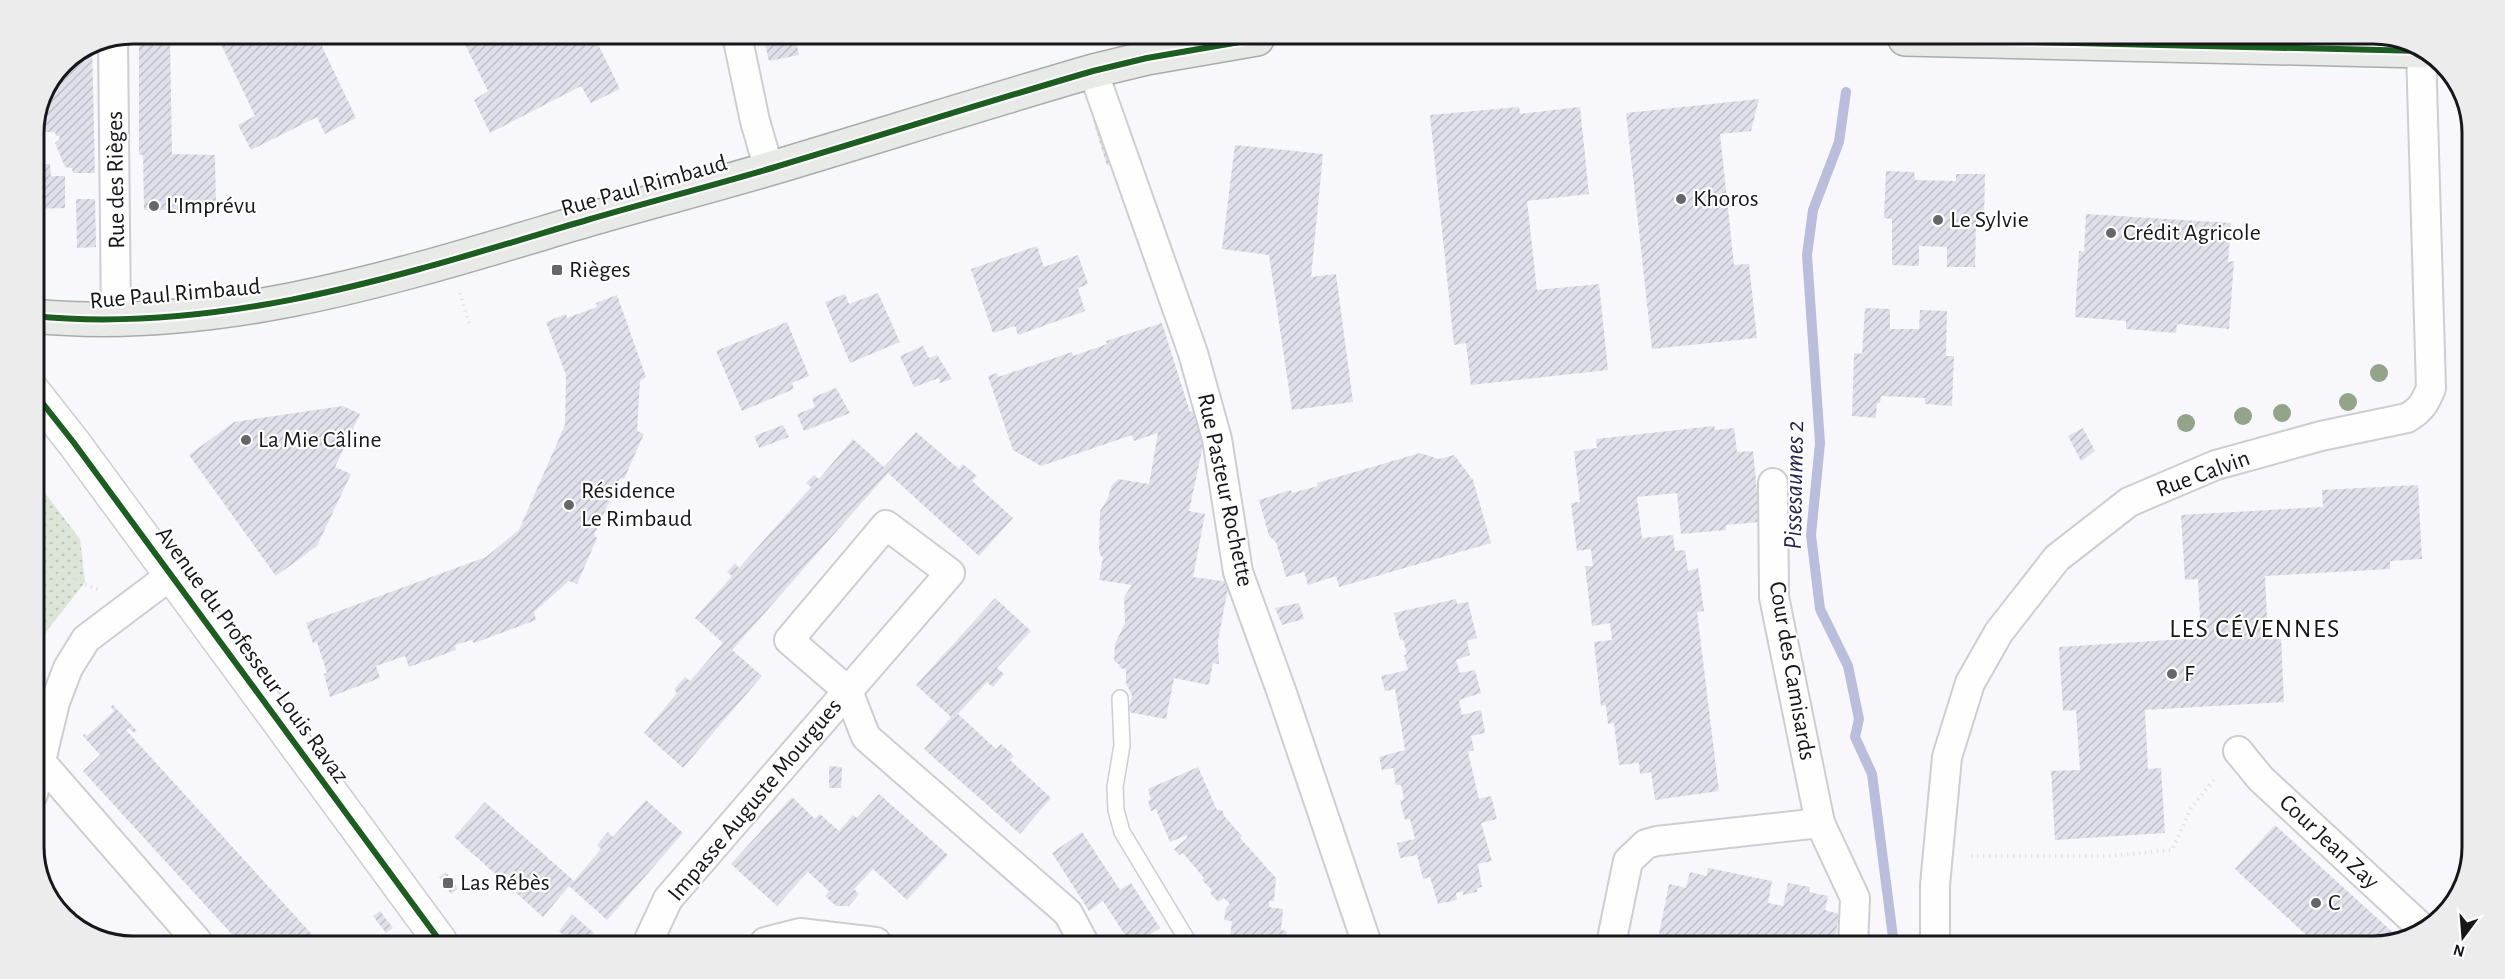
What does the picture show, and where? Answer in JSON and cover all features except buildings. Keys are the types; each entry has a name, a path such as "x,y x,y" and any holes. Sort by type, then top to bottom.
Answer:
{"main road":[{"name":"Rue Paul Rimbaud","path":"44,317 65,320 116,319 256,307 370,284 769,169 1093,71 1147,58 1228,44"},
{"path":"2170,44 2407,51"}],"street":[{"path":"739,44 755,121 769,169"},
{"name":"Rue des Rièges","path":"113,46 116,319"},
{"name":"Rue Calvin","path":"1935,936 1935,885 1947,757 1970,683 1999,632 2057,558 2129,502 2207,469 2321,436 2407,418 2425,404 2431,388 2422,59"},
{"name":"Rue Pasteur Rochette","path":"1093,71 1193,353 1217,439 1238,572 1282,693 1364,936"},
{"name":"Avenue du Professeur Louis Ravaz","path":"44,406 436,936"},
{"name":"Cour des Camisards","path":"1773,483 1774,597 1820,823 1855,898 1853,936"},
{"name":"Impasse Auguste Mourgues","path":"651,936 668,899 848,691 950,573 886,525 789,640 848,691 866,737 1068,913 1080,936"},
{"path":"44,749 55,702 68,668 86,639 171,575"},
{"name":"Cour Jean Zay","path":"2238,751 2261,779 2417,924"},
{"path":"44,765 193,936"},
{"path":"1613,936 1628,861 1646,844 1820,823"},
{"path":"788,936 800,933 825,936"}],"lane":[{"path":"1120,698 1122,745 1115,787 1116,810 1122,832 1185,936"}],"path":[{"path":"465,310 469,323"},
{"path":"44,575 66,576 131,604"},
{"path":"1937,856 2109,856 2172,850 2191,808 2238,751"}],"shaded area":[{"path":"44,492 80,539 85,582 44,635"}],"waterway":[{"name":"Pissesaumes 2","path":"1846,92 1839,142 1813,210 1807,255 1820,443 1811,535 1820,609 1848,666 1859,719 1855,737 1872,774 1893,936"}],"cycle path":[{"path":"44,317 104,320 175,316 245,308 314,295 452,260 749,175 1093,71 1147,58 1228,44"},
{"path":"2120,44 2407,51"},
{"path":"44,405 436,936"}],"place":[{"name":"Khoros","path":"1681,199"},
{"name":"L'Imprévu","path":"154,206"},
{"name":"Le Sylvie","path":"1938,220"},
{"name":"Crédit Agricole","path":"2111,233"},
{"name":"Rièges","path":"557,270"},
{"name":"La Mie Câline","path":"246,440"},
{"name":"Résidence Le Rimbaud","path":"569,505"},
{"name":"F","path":"2172,674"},
{"name":"Las Rébès","path":"448,883"},
{"name":"C","path":"2316,903"}],"district":[{"name":"LES CÉVENNES","path":"2255,629"}]}
